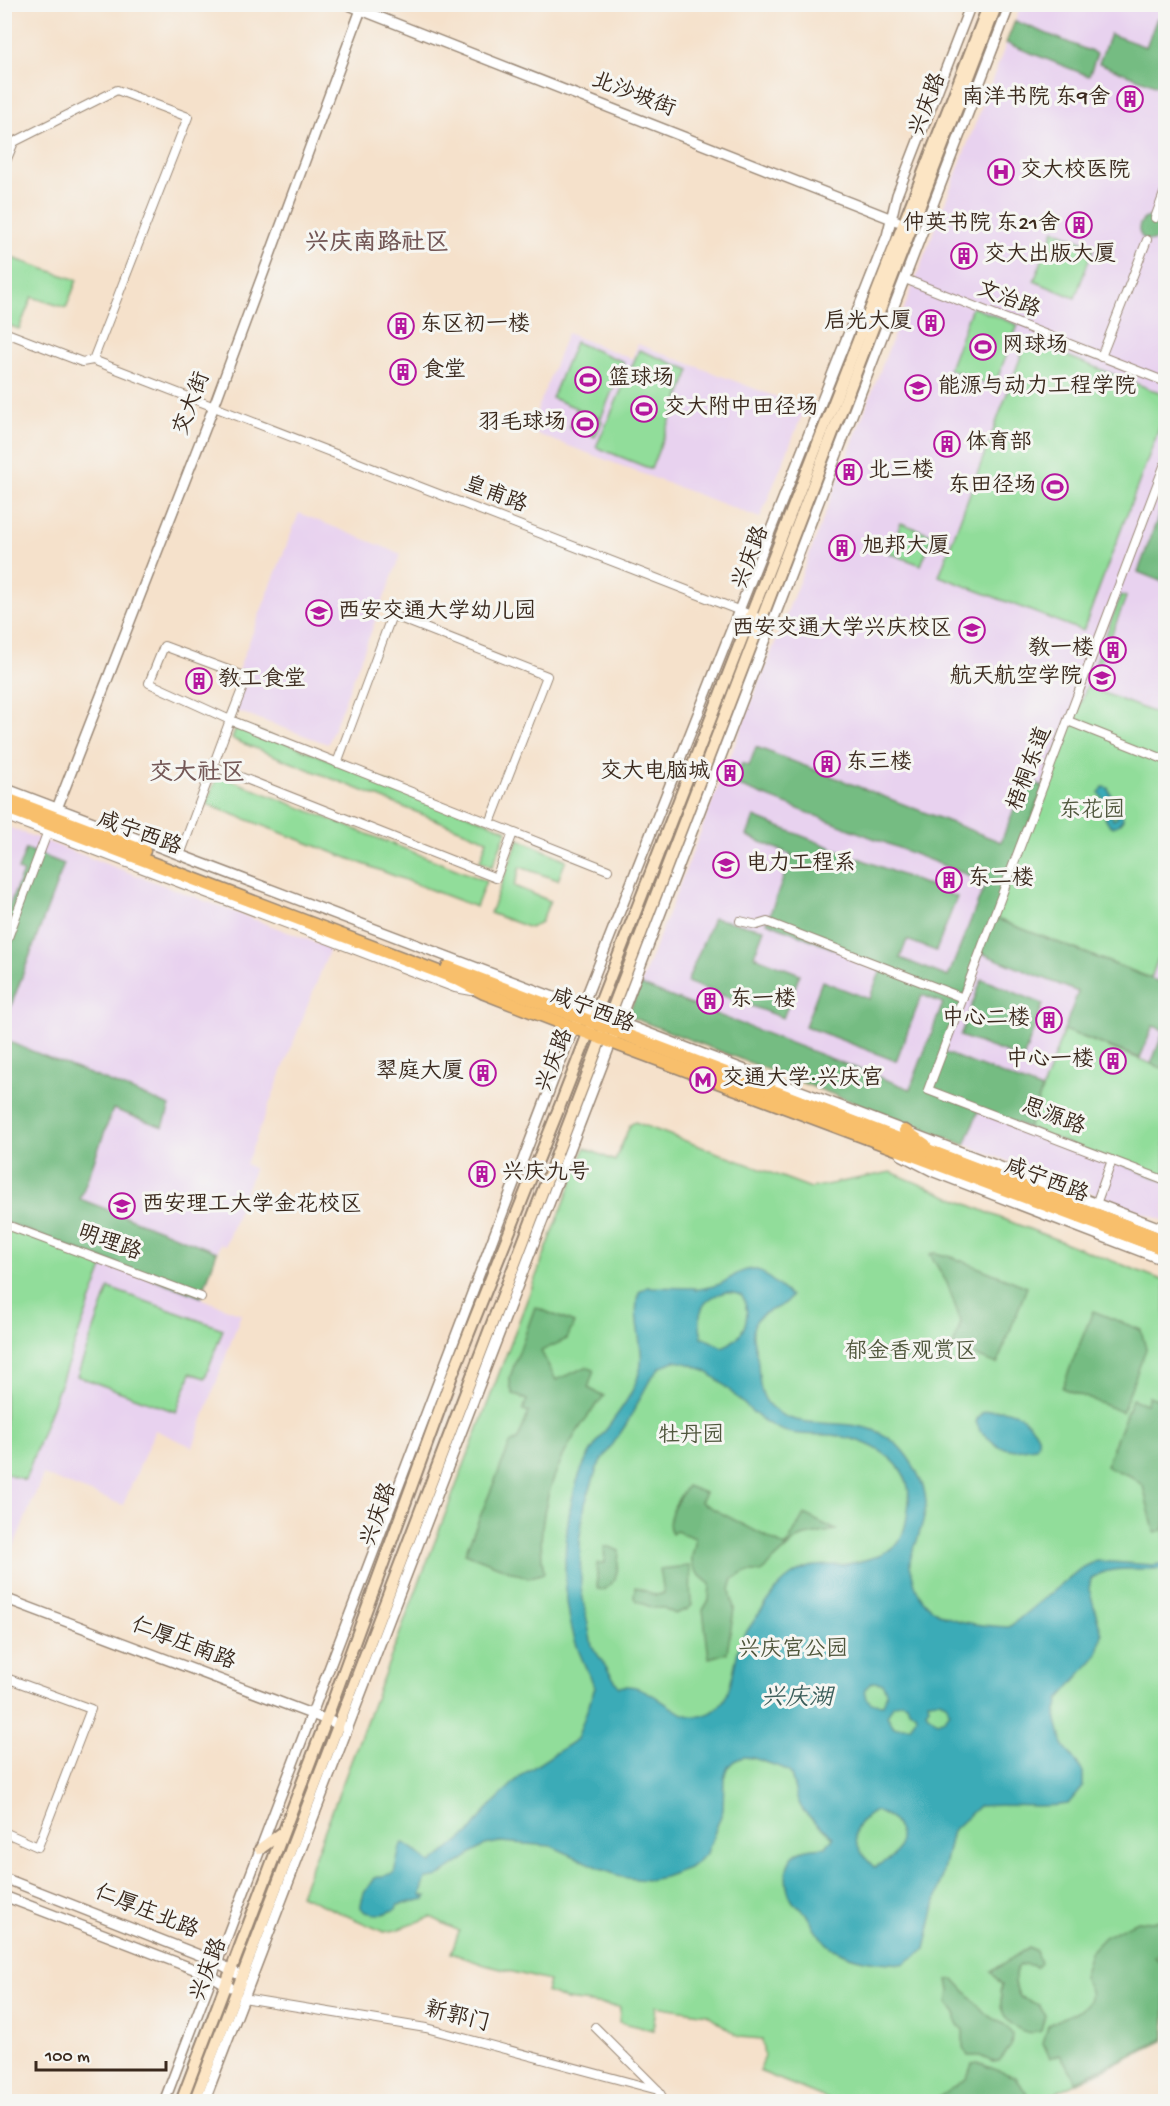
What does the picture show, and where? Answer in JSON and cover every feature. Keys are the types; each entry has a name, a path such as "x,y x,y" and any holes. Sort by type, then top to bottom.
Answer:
{"main road":[{"name":"兴庆路","path":"181,2102 326,1720 451,1378 592,1023 989,4"},
{"name":"兴庆路","path":"194,2102 240,1994 242,1976 337,1724 610,1030 997,4"},
{"name":"咸宁西路","path":"4,798 52,820 457,979 484,993 578,1018"},
{"name":"咸宁西路","path":"4,807 52,820 1166,1241"},
{"name":"咸宁西路","path":"610,1030 877,1143 1093,1213 1166,1250"},
{"path":"905,1131 941,1156"},
{"path":"260,1849 283,1832"}],"street":[{"name":"北沙坡街","path":"346,4 362,7 904,224"},
{"path":"164,2102 578,1018 887,236 897,195 971,4"},
{"path":"204,2102 240,1994 348,1728 571,1151 610,1030 644,961 1010,4"},
{"name":"交大街","path":"52,820 214,406 362,7"},
{"path":"4,166 14,142 117,90 188,117 93,360"},
{"path":"4,139 14,142"},
{"path":"1155,218 1166,188"},
{"path":"1101,357 1147,240"},
{"name":"文治路","path":"905,279 1166,382"},
{"name":"皇甫路","path":"4,332 82,362 93,360 763,620"},
{"name":"梧桐东道","path":"928,1090 1166,462"},
{"path":"338,763 392,615 547,676 490,824"},
{"path":"180,855 230,720 247,677 164,646 149,683 230,720 608,870"},
{"path":"1068,721 1166,760"},
{"path":"213,766 496,878 513,832"},
{"path":"4,788 52,820"},
{"path":"4,816 52,820 180,855 578,1018"},
{"path":"4,948 52,820"},
{"path":"740,921 757,925 767,922 963,998"},
{"path":"610,1030 905,1131 1093,1213 1166,1230"},
{"name":"思源路","path":"928,1090 1166,1181"},
{"path":"877,1143 934,1173 1166,1261"},
{"path":"1093,1213 1112,1160"},
{"name":"明理路","path":"4,1224 201,1297"},
{"name":"仁厚庄南路","path":"4,1598 348,1728"},
{"path":"4,1692 9,1679 91,1709 38,1847 4,1832"},
{"name":"仁厚庄北路","path":"4,1878 217,1962 242,1976"},
{"name":"仁厚庄北路","path":"4,1896 212,1976 240,1994"},
{"name":"新郭门","path":"240,1994 426,2028 658,2090"},
{"path":"595,2027 658,2090 665,2102"}],"shaded area":[{"name":"西安交通大学兴庆校区","path":"1021,5 1165,5 1165,1221 628,1016 793,597"},
{"path":"567,333 632,359 638,344 805,408 760,518 529,431"},
{"name":"西安交通大学幼儿园","path":"299,513 401,554 328,744 234,710 247,678 237,673"},
{"name":"西安理工大学金花校区","path":"5,826 330,948 246,1164 254,1169 225,1246 220,1244 202,1299 241,1314 193,1447 155,1430 123,1505 43,1475 5,1568"}],"green space":[{"path":"1157,18 1165,21 1165,89 1099,63 1110,34 1146,47"},
{"path":"1015,21 1097,54 1089,76 1006,43"},
{"path":"1151,217 1159,221 1163,229 1159,237 1151,241 1143,237 1139,229 1143,221"},
{"path":"1054,230 1094,246 1075,298 1034,281"},
{"path":"9,257 77,280 66,308 32,297 19,329 5,324 5,260"},
{"name":"网球场","path":"972,307 1018,325 994,387 949,369"},
{"name":"东田径场","path":"1027,340 1165,395 1165,413 1083,631 939,576"},
{"name":"篮球场","path":"575,342 624,362 601,418 552,398"},
{"name":"交大附中田径场","path":"639,350 690,370 651,469 596,447"},
{"name":"羽毛球场","path":"576,410 602,421 595,437 569,427"},
{"path":"1165,498 1165,583 1138,572"},
{"path":"901,523 933,535 921,565 889,553"},
{"name":"东花园","path":"1121,595 1126,597 1091,688 1165,717 1165,940 1151,978 994,918 1068,721 1073,723"},
{"path":"237,723 507,830 492,867 480,861 487,840 232,739"},
{"path":"756,747 1001,842 1026,779 1043,787 994,918 1165,984 1165,1069 1151,1064 1164,1030 1153,1026 1140,1058 1064,1030 1078,992 981,953 943,1052 1042,1090 1028,1128 979,1109 965,1145 628,1016 640,985 910,1089 943,1003 922,995 896,1061 805,1026 822,981 869,999 882,968 767,922 792,855 747,836 754,817 957,897 936,951 907,940 900,958 948,977 986,882 734,784 742,763 749,766"},
{"path":"218,775 486,881 476,907 206,804"},
{"path":"519,839 566,860 558,880 520,867 514,886 550,901 541,922 530,928 490,913"},
{"path":"26,849 64,864 5,1022 5,908 8,909 23,872 18,870"},
{"path":"713,918 764,929 754,956 800,974 783,1018 687,982"},
{"path":"982,979 1043,1004 1023,1059 960,1036"},
{"path":"1064,1030 1165,1069 1165,1181 1028,1128"},
{"path":"4,1040 170,1106 163,1127 113,1109 80,1199 217,1252 201,1297 5,1222"},
{"name":"兴庆宫公园","path":"635,1122 811,1188 891,1172 1003,1219 1165,1281 1166,1949 1158,1957 1165,1964 1165,2040 1039,2101 833,2101 759,2071 764,2059 762,2039 739,2037 707,2014 656,2006 653,2030 619,2022 620,2007 567,2000 546,1992 549,1981 485,1965 451,1953 459,1931 431,1917 384,1932 300,1895 585,1148 615,1161 630,1125"},
{"path":"4,1224 105,1262 25,1480 5,1473"},
{"path":"930,1254 952,1257 1027,1287 997,1364 953,1347 961,1322 947,1283"},
{"path":"109,1288 223,1329 205,1378 191,1373 176,1412 77,1376"},
{"path":"535,1307 574,1323 567,1339 541,1351 556,1380 586,1367 594,1370 588,1388 604,1396 575,1435 563,1456 547,1501 542,1525 541,1549 544,1573 528,1578 465,1553 510,1444 518,1439 529,1412 523,1410 527,1400 513,1394 510,1377"},
{"path":"1093,1311 1141,1330 1146,1349 1122,1412 1062,1388"},
{"path":"1149,1396 1165,1402 1165,1525 1163,1530 1156,1533 1143,1486 1132,1477 1106,1466 1132,1399 1146,1404"},
{"path":"687,1486 705,1493 700,1502 786,1547 804,1514 836,1530 797,1539 761,1572 745,1572 733,1579 730,1590 734,1609 727,1653 709,1658 703,1610 709,1600 710,1584 697,1573 693,1565 695,1538 676,1531 672,1534 669,1523 673,1509"},
{"path":"604,1547 619,1551 615,1578 603,1590 598,1589 597,1585 597,1563 605,1563"},
{"path":"689,1566 692,1605 688,1609 675,1614 664,1608 652,1608 634,1598 635,1587 656,1595 664,1593 660,1569"},
{"path":"1165,1918 1165,1945 1155,1957 1165,1967 1165,2038 1076,2081 1060,2054 1050,2058 1043,2043 1048,2026 1087,2003 1090,1991 1083,1977 1090,1952 1104,1937 1137,1921 1153,1922"},
{"path":"1029,1947 1036,1951 1040,1963 1036,1967 1028,1964 1018,1967 1015,1978 1020,1997 1039,2005 1045,2015 1041,2031 1035,2032 1023,2031 1013,2025 1004,2015 1001,2008 1002,1985 991,1972"},
{"path":"954,1979 986,2014 1005,2025 1012,2034 1011,2046 999,2061 993,2062 980,2056 968,2056 963,2047 963,2030 958,2025 956,2013 948,2002 950,1991 948,1980"},
{"path":"978,2063 1016,2077 1031,2101 938,2101 936,2099 967,2078 972,2064"}],"water":[{"path":"1103,787 1108,788 1113,800 1121,806 1123,819 1113,827 1105,818 1108,813 1113,820 1117,818 1116,813 1099,793"},
{"name":"兴庆湖","path":"748,1270 760,1271 791,1296 784,1304 758,1318 753,1328 760,1386 766,1402 784,1416 801,1421 857,1426 876,1431 893,1441 915,1468 924,1490 926,1506 910,1565 919,1595 939,1613 952,1619 980,1625 1009,1627 1080,1569 1096,1561 1154,1565 1165,1563 1165,1568 1108,1571 1091,1579 1089,1589 1102,1634 1098,1654 1060,1698 1056,1716 1063,1744 1083,1772 1083,1786 1068,1804 979,1806 952,1831 925,1949 903,1964 860,1959 836,1950 822,1938 805,1912 793,1902 788,1890 786,1875 793,1856 809,1848 826,1847 833,1837 803,1810 798,1802 790,1773 783,1768 743,1757 734,1761 727,1768 724,1778 723,1810 707,1853 689,1868 648,1880 626,1878 551,1846 500,1842 485,1845 436,1878 426,1878 421,1894 427,1896 425,1899 398,1905 396,1909 383,1914 365,1912 361,1908 364,1893 374,1878 394,1873 403,1843 431,1863 469,1833 485,1812 520,1776 577,1739 595,1687 578,1650 570,1618 565,1573 568,1525 577,1481 585,1462 628,1398 639,1374 641,1355 636,1313 639,1292 647,1287 695,1288 695,1290 705,1288 720,1284","holes":["726,1292 742,1296 747,1312 741,1333 736,1339 722,1347 702,1337 700,1329 702,1308 710,1298","674,1361 691,1364 719,1381 757,1416 771,1425 787,1432 832,1435 873,1447 895,1463 908,1486 909,1501 906,1522 901,1537 894,1546 873,1558 842,1565 810,1567 781,1584 741,1642 727,1694 722,1703 705,1715 683,1714 642,1689 631,1686 619,1687 592,1646 581,1588 580,1536 585,1504 597,1468 627,1423 651,1378 661,1367","872,1682 882,1683 886,1693 883,1704 871,1703 867,1699 865,1689","939,1700 946,1703 950,1712 945,1719 937,1722 927,1714 928,1701","902,1702 907,1704 916,1717 910,1727 894,1727 887,1716 893,1705","875,1811 888,1817 899,1834 900,1841 894,1855 874,1867 857,1845 855,1838 859,1824"]},
{"path":"999,1410 1015,1413 1027,1421 1038,1436 1036,1447 1015,1450 999,1447 980,1431 976,1422 980,1415"}],"place":[{"name":"南洋书院 东9舍","path":"1130,99"},
{"name":"交大校医院","path":"1001,172"},
{"name":"仲英书院 东21舍","path":"1079,225"},
{"name":"交大出版大厦","path":"964,256"},
{"name":"启光大厦","path":"931,323"},
{"name":"东区初一楼","path":"401,326"},
{"name":"网球场","path":"983,347"},
{"name":"食堂","path":"403,372"},
{"name":"篮球场","path":"588,380"},
{"name":"能源与动力工程学院","path":"918,388"},
{"name":"交大附中田径场","path":"644,409"},
{"name":"羽毛球场","path":"585,424"},
{"name":"体育部","path":"947,444"},
{"name":"北三楼","path":"849,472"},
{"name":"东田径场","path":"1055,487"},
{"name":"旭邦大厦","path":"842,548"},
{"name":"西安交通大学幼儿园","path":"319,613"},
{"name":"西安交通大学兴庆校区","path":"972,630"},
{"name":"教一楼","path":"1113,650"},
{"name":"航天航空学院","path":"1102,678"},
{"name":"教工食堂","path":"199,681"},
{"name":"东三楼","path":"827,764"},
{"name":"交大电脑城","path":"730,773"},
{"name":"电力工程系","path":"726,865"},
{"name":"东二楼","path":"949,880"},
{"name":"东一楼","path":"710,1001"},
{"name":"中心二楼","path":"1049,1020"},
{"name":"中心一楼","path":"1113,1061"},
{"name":"翠庭大厦","path":"483,1073"},
{"name":"交通大学·兴庆宫","path":"703,1080"},
{"name":"兴庆九号","path":"482,1174"},
{"name":"西安理工大学金花校区","path":"122,1206"}],"district":[{"name":"兴庆南路社区","path":"377,244"},
{"name":"交大社区","path":"197,774"}],"park label":[{"name":"郁金香观赏区","path":"911,1353"},
{"name":"牡丹园","path":"691,1437"}]}
